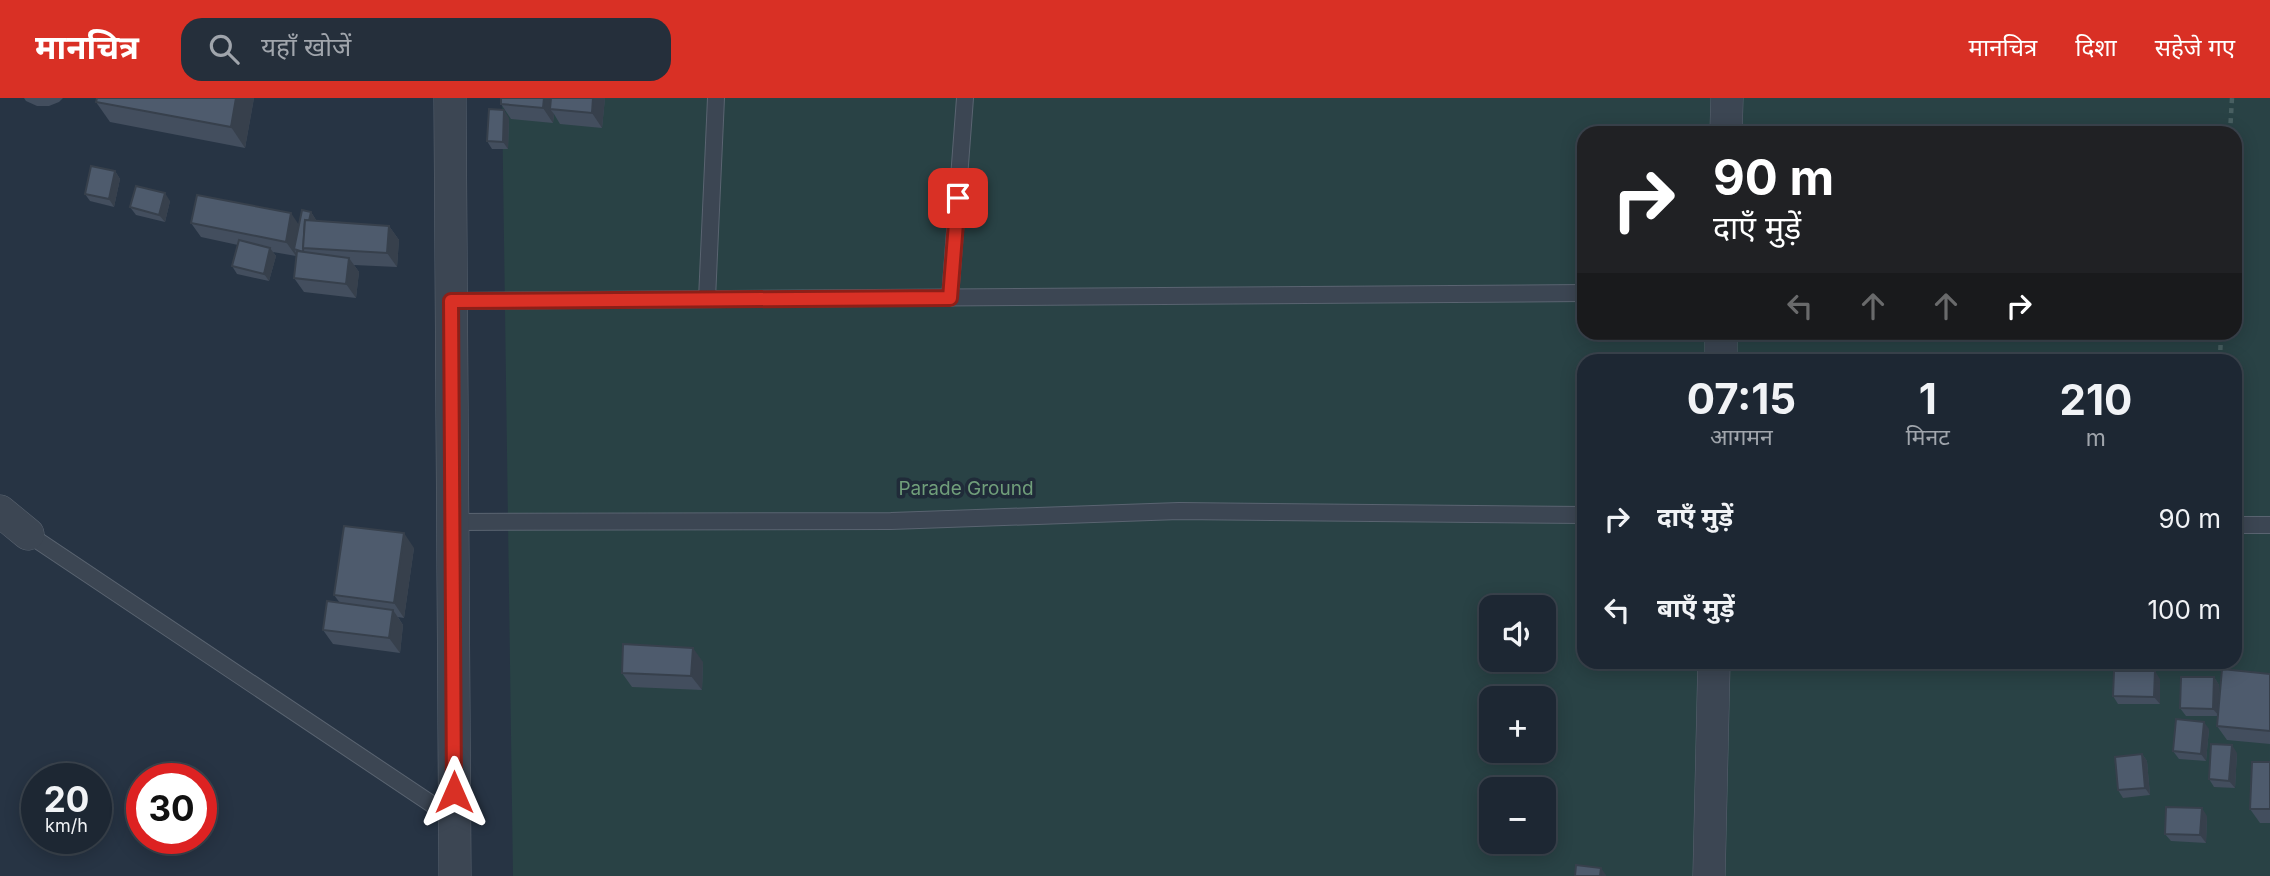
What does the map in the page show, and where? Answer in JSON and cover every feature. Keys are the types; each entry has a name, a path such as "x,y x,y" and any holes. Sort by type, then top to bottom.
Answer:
{"street":[{"path":"450,98 454,819 455,876 460,876"},
{"path":"1726,126 1727,98"},
{"path":"0,511 29,534"},
{"path":"1709,876 1714,669"}],"lane":[{"path":"707,299 716,98"},
{"path":"950,298 965,98"},
{"path":"451,301 1577,293"},
{"path":"452,522 891,521 1179,511 1577,514"},
{"path":"2242,525 2270,525"},
{"path":"29,534 454,819"}],"path":[{"path":"2230,126 2232,98"}],"green space":[{"name":"Parade Ground","path":"502,98 2270,98 2270,876 513,876"}],"building":[{"path":"97,98 236,98 231,127 96,102"},
{"path":"501,98 544,98 543,108 501,104"},
{"path":"551,98 593,98 592,113 550,109"},
{"path":"489,109 504,110 503,142 487,141"},
{"path":"91,166 115,171 109,199 85,194"},
{"path":"136,186 165,193 159,215 130,207"},
{"path":"197,195 291,213 286,242 191,223"},
{"path":"302,210 311,212 309,221 305,220 303,252 294,249"},
{"path":"305,220 389,226 387,253 303,248"},
{"path":"239,240 270,248 264,274 232,266"},
{"path":"297,251 349,258 346,284 294,278"},
{"path":"344,526 404,533 394,603 334,595"},
{"path":"327,601 393,610 389,638 323,630"},
{"path":"623,644 693,648 691,676 622,673"},
{"path":"2222,669 2270,674 2270,731 2217,726"},
{"path":"2114,671 2155,671 2154,697 2113,696"},
{"path":"2181,677 2214,677 2213,709 2180,708"},
{"path":"2176,719 2204,722 2201,754 2173,751"},
{"path":"2211,744 2232,745 2229,781 2209,779"},
{"path":"2142,754 2145,788 2118,790 2115,757"},
{"path":"2252,762 2270,762 2270,809 2250,809"},
{"path":"2166,807 2202,808 2200,835 2165,834"},
{"path":"1576,865 1601,868 1600,876 1575,876"}],"route":[{"path":"454,792 451,301 950,298 958,198"}]}
